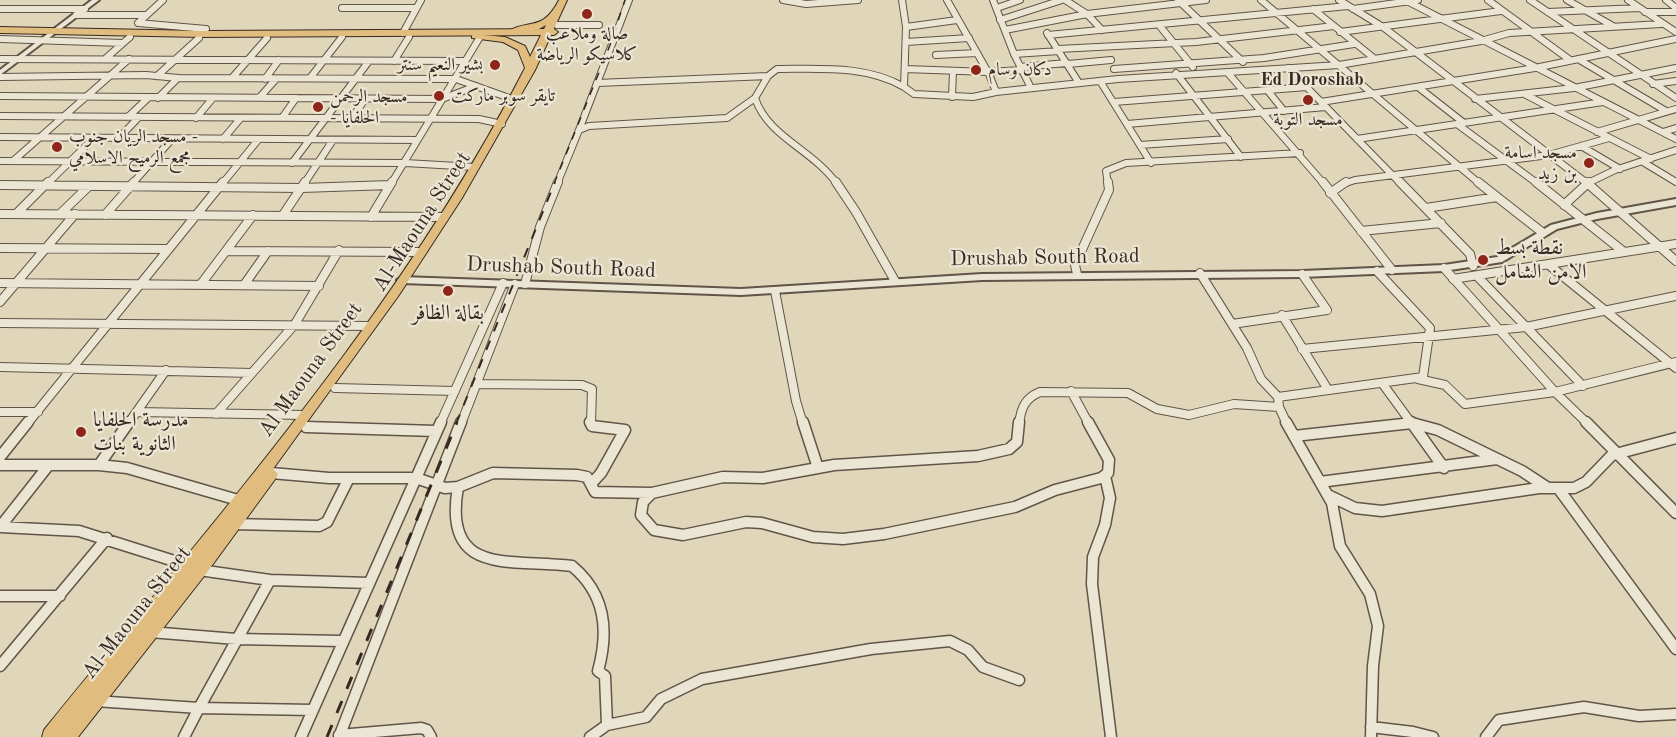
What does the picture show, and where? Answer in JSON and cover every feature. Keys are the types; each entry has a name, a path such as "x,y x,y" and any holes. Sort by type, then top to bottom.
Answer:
{"main road":[{"name":"Al Maouna Street","path":"51,737 193,568 238,500 305,421 370,326 406,280 421,252 502,124 552,29 563,0"},
{"name":"Al-Maouna Street","path":"66,737 150,632 193,568 233,524 271,473 305,421 335,388 406,280 452,217 536,73 552,29 568,0"},
{"path":"511,32 536,27 552,29"},
{"path":"475,35 552,29"},
{"path":"0,37 475,35 552,29"},
{"path":"49,36 127,40 201,36 267,38 406,35"},
{"path":"475,35 505,40 522,48 530,70"}],"street":[{"path":"4,10 23,0"},
{"path":"0,75 96,0"},
{"path":"158,76 177,60 206,29 138,24 163,0"},
{"path":"394,61 421,0"},
{"path":"431,737 427,730 422,728 339,736 476,384 520,284 628,0"},
{"path":"783,0 806,4 858,0"},
{"path":"902,0 906,27 904,87"},
{"path":"947,0 988,72 996,92"},
{"path":"993,0 1020,68 1031,88"},
{"path":"997,8 1020,0"},
{"path":"1000,20 1063,0 1087,14 1102,30"},
{"path":"1005,30 1087,14 1206,0"},
{"path":"1261,0 1374,93 1460,168 1543,232"},
{"path":"1339,0 1383,27 1588,184 1676,261"},
{"path":"1048,35 1418,0"},
{"path":"1488,0 1529,31 1666,111"},
{"path":"1530,0 1676,98"},
{"path":"1568,0 1613,27"},
{"path":"1628,0 1676,32"},
{"path":"1666,0 1676,10"},
{"path":"1406,1 1676,139"},
{"path":"1179,2 1251,70"},
{"path":"342,8 416,8"},
{"path":"1547,12 1639,8"},
{"path":"4,10 85,9"},
{"path":"1313,9 1375,59"},
{"path":"1645,12 1676,10"},
{"path":"1340,32 1501,11"},
{"path":"76,15 146,15"},
{"path":"906,27 957,20"},
{"path":"1039,24 1068,63 1066,66 1079,83"},
{"path":"579,130 589,126 724,119 739,112 755,98 768,76 777,69 867,73 892,78 914,94 952,97 982,96 996,92 1118,79 1339,65 1481,41 1509,33 1661,24"},
{"path":"552,29 599,25"},
{"path":"1160,25 1173,44 1200,74"},
{"path":"1014,54 1221,41 1334,27"},
{"path":"371,217 456,79 475,35"},
{"path":"310,78 342,37"},
{"path":"232,78 267,38"},
{"path":"906,42 969,38"},
{"path":"105,59 127,40"},
{"path":"1127,124 1284,111 1374,93 1535,68 1605,52 1672,41"},
{"path":"1114,69 1241,59 1354,44"},
{"path":"1107,48 1118,79"},
{"path":"936,55 977,53"},
{"path":"0,58 464,61"},
{"path":"13,161 129,59"},
{"path":"265,79 279,60"},
{"path":"905,69 988,72 1110,60"},
{"path":"292,163 328,119 369,61"},
{"path":"1171,65 1241,157"},
{"path":"1288,68 1470,254 1475,271 1583,386"},
{"path":"1475,99 1574,88 1676,68"},
{"path":"952,97 953,71"},
{"path":"1227,72 1300,153 1392,270"},
{"path":"0,75 456,79 515,100"},
{"path":"597,83 768,76"},
{"path":"159,98 178,78"},
{"path":"260,97 276,79"},
{"path":"1101,81 1151,163"},
{"path":"1653,84 1676,81"},
{"path":"0,96 442,99 476,86"},
{"path":"1114,102 1307,87"},
{"path":"1418,87 1504,161 1585,219 1624,252"},
{"path":"1268,91 1284,111"},
{"path":"1525,94 1652,159"},
{"path":"128,117 148,98"},
{"path":"196,118 213,98"},
{"path":"282,118 296,98"},
{"path":"755,98 764,121 809,153 837,185 860,215 895,280"},
{"path":"351,119 366,99"},
{"path":"1357,139 1603,102"},
{"path":"1596,132 1676,109"},
{"path":"0,116 479,119 502,124"},
{"path":"118,139 139,117"},
{"path":"223,139 240,119"},
{"path":"1663,132 1676,128"},
{"path":"0,137 417,140"},
{"path":"16,214 94,138"},
{"path":"1330,193 1344,183 1355,180 1549,155 1609,138"},
{"path":"105,215 172,139"},
{"path":"1140,145 1228,139"},
{"path":"0,457 258,140"},
{"path":"284,215 333,140"},
{"path":"1581,146 1620,169"},
{"path":"1564,205 1588,184 1620,169 1676,150"},
{"path":"1077,274 1075,266 1109,190 1107,171 1124,162 1151,163 1300,153"},
{"path":"0,161 405,163 475,167"},
{"path":"1643,162 1676,182"},
{"path":"0,185 302,188 390,185"},
{"path":"60,214 88,187"},
{"path":"1426,208 1497,197"},
{"name":"Drushab South Road","path":"406,280 775,291 895,280 1077,274 1302,274 1444,268 1475,271 1499,260 1543,232 1585,219 1676,202"},
{"path":"0,214 444,217"},
{"path":"0,302 75,214"},
{"path":"201,284 253,215"},
{"path":"1361,231 1441,223"},
{"path":"1453,279 1475,271 1549,265 1676,244"},
{"path":"0,248 168,249"},
{"path":"216,414 295,324 339,250"},
{"path":"226,251 421,252"},
{"path":"244,285 268,251"},
{"path":"1549,265 1674,365"},
{"path":"1444,268 1555,392 1676,513"},
{"path":"1377,271 1430,328 1425,374 1418,379"},
{"path":"1200,273 1247,348 1261,379 1279,402 1294,436 1335,510 1336,535 1340,546 1370,594 1378,626 1371,732 1426,732 1433,737"},
{"path":"1232,324 1327,310 1302,274"},
{"path":"0,283 319,286"},
{"path":"301,737 503,283"},
{"path":"775,291 796,400 818,468"},
{"path":"1302,349 1498,331 1676,296"},
{"path":"1282,315 1327,388"},
{"path":"0,323 370,326"},
{"path":"271,473 349,478 416,477 445,488 458,487 494,473 510,471 587,477 591,488 601,493 652,493 723,477 763,478 818,468 950,459 998,452 1009,449 1017,442 1022,405 1026,399 1040,392 1128,393 1157,409 1189,415 1234,404 1279,402 1327,388 1418,379 1445,385 1465,404 1474,400 1555,392 1674,365"},
{"path":"0,367 252,373"},
{"path":"99,465 166,370"},
{"path":"1382,383 1444,468"},
{"path":"476,384 582,385 592,389 590,420 592,426 625,430 601,473 591,484"},
{"path":"335,388 455,391"},
{"path":"652,493 643,502 641,515 654,530 683,535 754,523 807,536 843,539 884,534 1015,507 1056,490 1105,476 1110,469 1109,460 1071,391"},
{"path":"0,412 38,412"},
{"path":"138,412 216,414 436,431"},
{"path":"1294,436 1412,423 1438,430 1553,488 1676,649"},
{"path":"1328,495 1354,508 1383,511 1553,488 1579,487 1609,457 1676,438"},
{"path":"1320,482 1444,468 1497,459"},
{"path":"0,465 99,465 143,472 238,500"},
{"path":"0,527 48,466"},
{"path":"1105,476 1110,498 1105,525 1093,556 1092,584 1111,737"},
{"path":"233,524 319,526 327,522 349,478"},
{"path":"458,487 455,525 458,534 471,551 491,560 572,566 595,594 603,608 606,625 607,641 598,671 604,676 607,724"},
{"path":"0,527 79,531 107,538 193,568 270,580 369,583"},
{"path":"0,666 107,538"},
{"path":"184,737 270,580"},
{"path":"0,596 60,596"},
{"path":"150,632 236,639 342,641"},
{"path":"590,737 607,724 646,717 666,696 702,679 942,640 968,650 983,667 999,675 1019,680"},
{"path":"95,701 199,708 313,710"},
{"path":"1486,737 1499,720 1584,707 1603,708 1639,716 1676,714"}],"railway":[{"path":"554,184 610,45 625,0"},
{"path":"456,424 555,182"},
{"path":"327,737 457,422"}],"place":[{"name":"صالة وملاعب كلاسيكو الرياضة","path":"587,14"},
{"name":"بشير النعيم سنتر","path":"495,65"},
{"name":"دكان وسام","path":"976,70"},
{"name":"تايقر سوبر ماركت","path":"439,96"},
{"name":"مسجد التوبة","path":"1308,100"},
{"name":"مسجد الرحمن - الحلفايا","path":"318,107"},
{"name":"مسجد الريان جنوب - مجمع الرميح الاسلامي","path":"57,147"},
{"name":"مسجد اسامة بن زيد","path":"1589,163"},
{"name":"نقطة بسط الامن الشامل","path":"1483,260"},
{"name":"بقالة الظافر","path":"448,291"},
{"name":"مدرسة الحلفايا الثانوية بنات","path":"81,432"}],"district":[{"name":"Ed Doroshab","path":"1312,80"}]}
